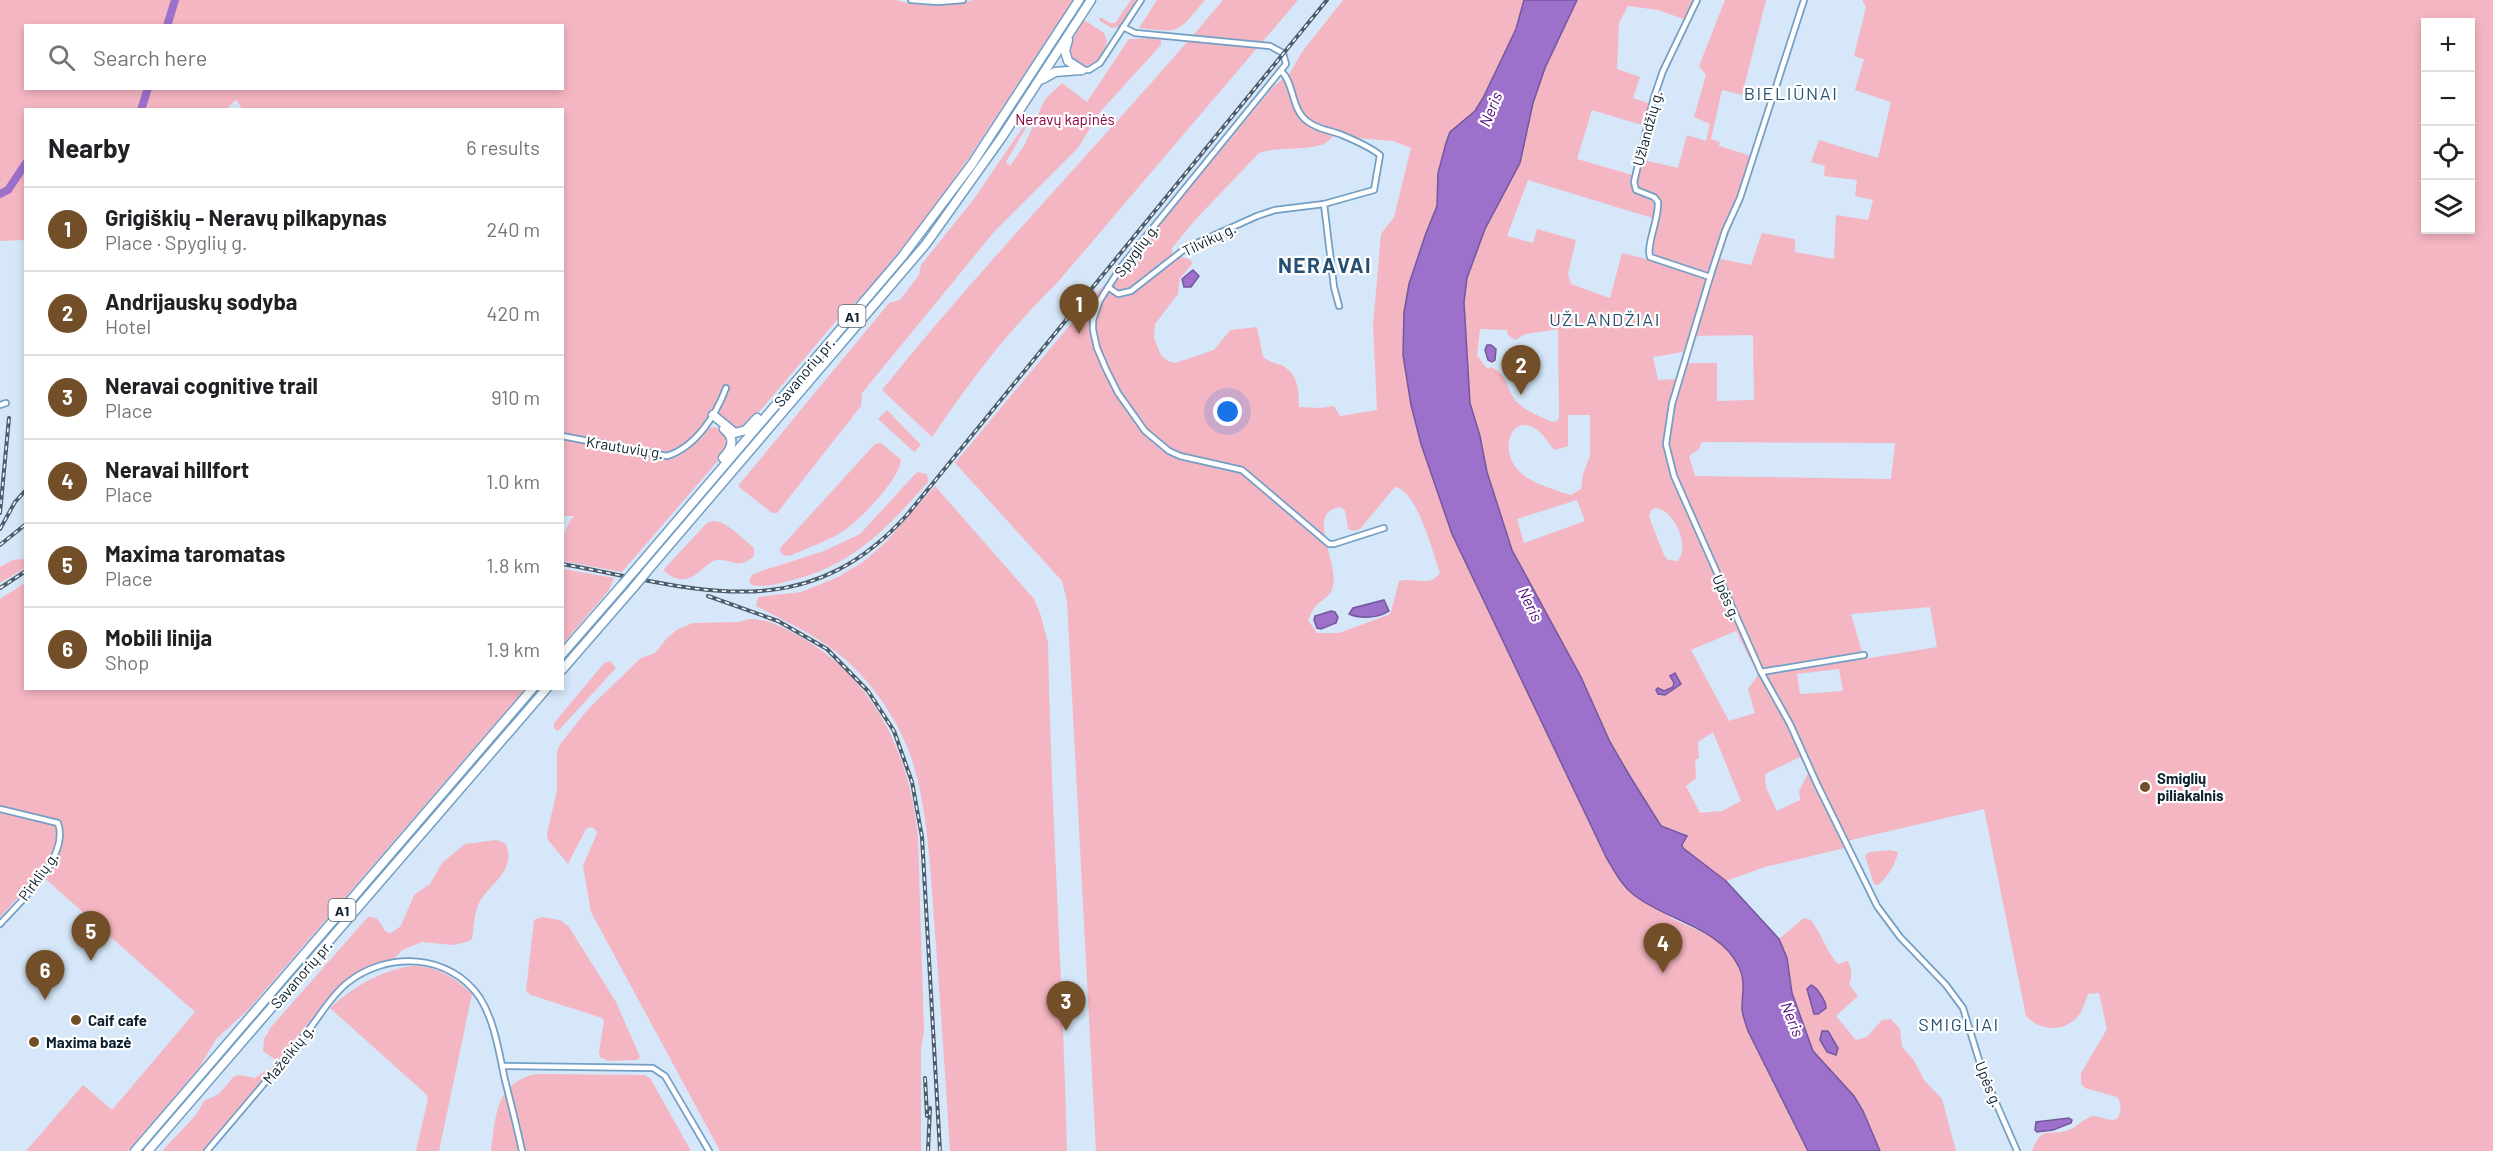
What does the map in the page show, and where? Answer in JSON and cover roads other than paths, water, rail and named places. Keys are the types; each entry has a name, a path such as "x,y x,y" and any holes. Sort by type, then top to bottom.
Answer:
{"highway":[{"name":"Savanorių pr.","path":"564,652 902,257 972,164 1079,0"},
{"name":"A1","path":"1035,86 1091,0"},
{"path":"1073,28 1065,51 1066,56 1070,64 1082,70"},
{"path":"1035,86 1049,74 1082,70"},
{"name":"Savanorių pr.","path":"564,668 884,295 953,207 1035,86"},
{"path":"712,416 735,433 746,430 902,257"},
{"path":"636,569 729,450 731,438 712,416"},
{"name":"Savanorių pr.","path":"135,1151 531,690"},
{"name":"Savanorių pr.","path":"148,1151 545,690"}],"street":[{"path":"911,0 938,2 963,0"},
{"path":"1082,70 1089,70 1100,63 1141,0"},
{"name":"Užlandžių g.","path":"1697,0 1663,71 1654,97 1634,182 1636,190 1654,197 1658,202 1656,224 1648,249 1650,257 1710,277"},
{"name":"Upės g.","path":"1804,0 1740,198 1725,231 1710,277 1668,420 1666,450 1674,477 1761,672 1790,724 1816,784 1877,906 1900,937 1946,985 1963,1008 1983,1073 2017,1151"},
{"path":"1123,27 1135,33 1276,48 1283,53 1286,60 1282,72"},
{"name":"Tilvikų g.","path":"1108,287 1118,294 1131,291 1186,248 1264,213 1324,204 1372,192 1376,187 1381,158 1376,152 1342,135 1323,131 1306,120 1296,106 1287,78 1282,72"},
{"name":"Spyglių g.","path":"1282,72 1243,115 1131,254 1108,287 1093,320 1097,348 1118,393 1144,431 1179,456 1242,470 1329,544 1384,528"},
{"path":"1324,204 1335,292 1339,306"},
{"name":"Krautuvių g.","path":"564,436 667,456 680,450 697,437 712,416 726,388"},
{"path":"0,405 6,403"},
{"path":"1761,672 1864,655"},
{"name":"Pirklių g.","path":"0,809 58,823 60,843 50,864 36,883 0,924"},
{"name":"Mažeikių g.","path":"207,1151 334,996 349,982 377,968 402,961 424,961 443,968 472,987 486,1010 495,1036 522,1151"},
{"path":"502,1066 653,1068 665,1076 709,1151"}],"water":[{"name":"Neris","path":"1524,0 1577,0 1545,68 1533,103 1520,163 1485,229 1467,278 1464,302 1470,403 1480,436 1487,472 1512,550 1581,677 1610,742 1661,826 1687,836 1682,845 1683,848 1726,881 1779,939 1787,958 1792,993 1813,1051 1854,1096 1880,1151 1808,1151 1748,1031 1742,1011 1742,978 1739,967 1730,953 1706,933 1647,904 1625,887 1618,877 1606,857 1452,534 1421,444 1411,405 1403,355 1404,312 1409,284 1437,206 1438,173 1450,132 1475,111 1483,98 1516,29"},
{"path":"1193,270 1199,276 1191,287 1184,287 1182,279"},
{"path":"1487,345 1496,349 1495,360 1492,362 1488,360 1485,350"},
{"path":"1384,600 1389,611 1380,615 1358,617 1349,614 1353,608"},
{"path":"1335,612 1338,617 1336,623 1321,629 1317,628 1315,616"},
{"path":"1675,673 1681,684 1665,695 1658,694 1656,690 1658,688 1664,691 1673,687 1674,683 1670,676"},
{"path":"1811,985 1818,991 1826,1005 1826,1008 1818,1014 1814,1014 1807,989"},
{"path":"1822,1031 1828,1031 1838,1048 1836,1055 1827,1052 1820,1040"},
{"path":"2069,1118 2072,1120 2071,1123 2053,1130 2037,1132 2035,1130 2036,1122"}],"waterway":[{"path":"168,24 175,0"},
{"path":"142,108 147,90"},
{"path":"0,194 8,190 24,166"}],"railway":[{"path":"564,564 658,583 746,592 787,587 828,575 868,551 907,515 1327,0"},
{"path":"0,513 9,418"},
{"path":"0,529 15,502 24,492"},
{"path":"0,545 24,526"},
{"path":"0,588 24,572"},
{"path":"708,596 778,621 827,649 868,691 894,731 912,782 922,837 940,1151"},
{"path":"925,1078 927,1116"},
{"path":"928,1151 930,1108"}],"place":[{"name":"Grigiškių - Neravų pilkapynas","path":"1079,334"},
{"name":"Andrijauskų sodyba","path":"1521,395"},
{"name":"Smiglių piliakalnis","path":"2145,787"},
{"name":"Maxima taromatas","path":"91,961"},
{"name":"Neravai hillfort","path":"1663,973"},
{"name":"Mobili linija","path":"45,1000"},
{"name":"Caif cafe","path":"76,1020"},
{"name":"Neravai cognitive trail","path":"1066,1031"},
{"name":"Maxima bazė","path":"34,1042"}],"district":[{"name":"BIELIŪNAI","path":"1791,93"},
{"name":"NERAVAI","path":"1325,264"},
{"name":"UŽLANDŽIAI","path":"1605,319"},
{"name":"SMIGLIAI","path":"1959,1024"}],"park label":[{"name":"Neravų kapinės","path":"1065,119"}]}
